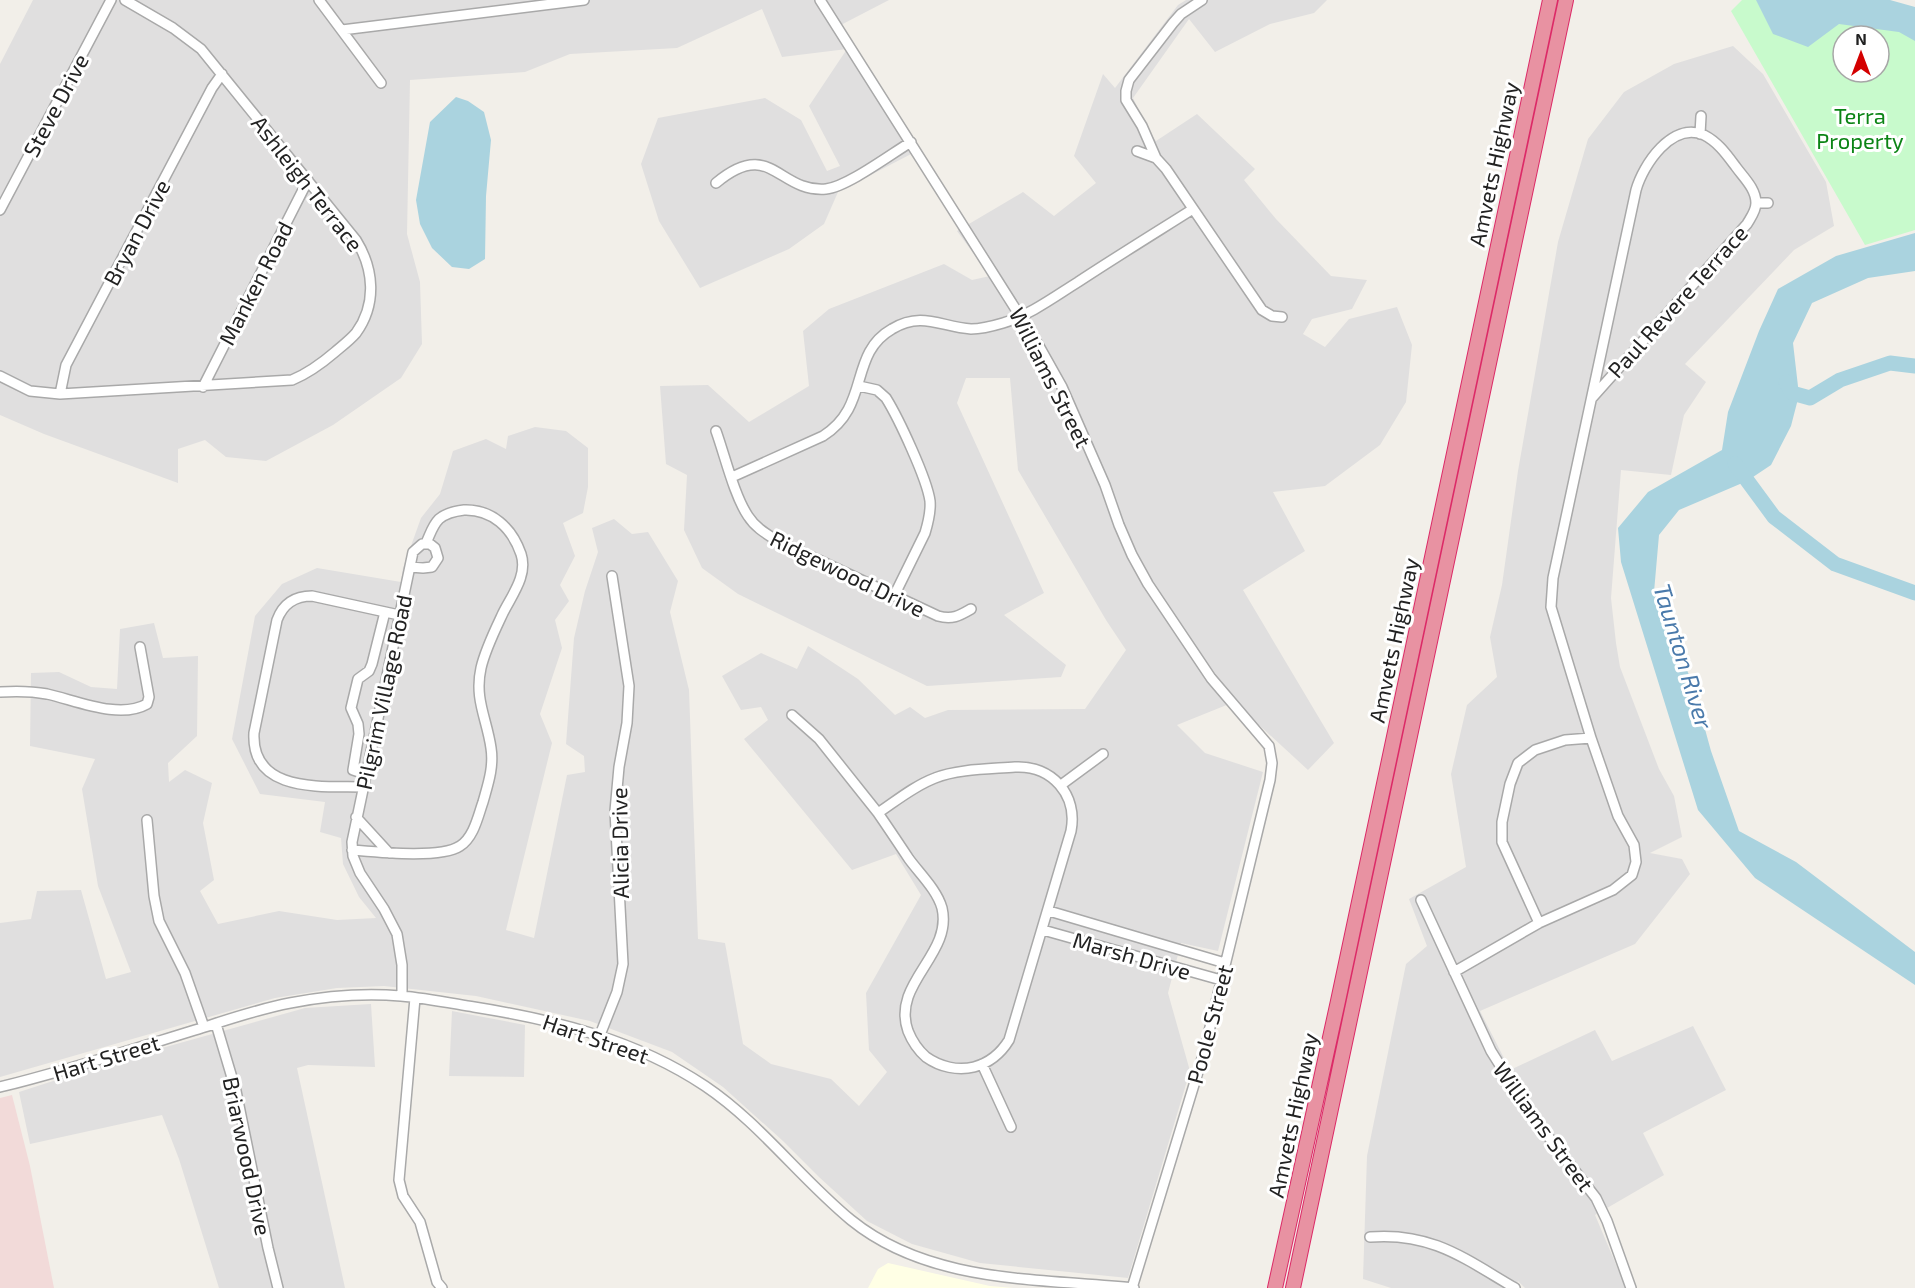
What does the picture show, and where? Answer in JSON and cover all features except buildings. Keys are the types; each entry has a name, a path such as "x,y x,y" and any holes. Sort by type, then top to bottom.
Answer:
{"highway":[{"name":"Amvets Highway","path":"1275,1288 1550,0"},
{"name":"Amvets Highway","path":"1293,1288 1566,0"}],"street":[{"name":"Steve Drive","path":"0,210 111,0"},
{"name":"Ashleigh Terrace","path":"0,376 30,391 60,394 277,382 303,375 323,362 346,342 363,321 371,297 369,273 363,251 356,240 222,74 192,40 125,0"},
{"path":"319,0 381,82"},
{"path":"342,30 584,0"},
{"name":"Williams Street","path":"820,0 1023,316 1062,387 1105,485 1123,535 1140,569 1211,678 1262,736 1272,756"},
{"path":"1202,0 1181,14 1173,23 1126,86 1126,100 1142,126 1156,158 1262,310 1272,316 1282,317"},
{"name":"Bryan Drive","path":"60,394 66,365 212,88 222,74"},
{"path":"1700,134 1701,116"},
{"name":"Paul Revere Terrace","path":"1454,972 1539,923 1613,890 1627,881 1635,866 1634,845 1618,816 1591,738 1554,616 1551,597 1592,398 1638,181 1649,161 1663,146 1684,134 1700,134 1721,148 1752,189 1756,203 1753,213 1747,224 1592,398"},
{"path":"716,183 732,170 750,165 771,168 801,185 827,189 842,184 910,142"},
{"path":"1137,151 1156,158"},
{"name":"Manken Road","path":"202,387 308,180"},
{"path":"1756,203 1768,202"},
{"path":"732,477 823,436 835,428 852,404 859,386 864,361 870,350 886,333 901,324 926,320 962,328 980,328 1023,316 1193,209"},
{"path":"859,386 877,390 886,398 924,481 930,500 925,533 894,596"},
{"name":"Ridgewood Drive","path":"716,431 747,514 764,533 943,618 958,617 971,609"},
{"name":"Pilgrim Village Road","path":"352,850 423,853 453,849 466,841 473,828 488,787 491,769 491,749 479,697 481,670 499,622 518,585 522,569 520,552 508,530 495,517 478,511 460,510 444,516 433,526 426,543 415,549 356,817 352,850 360,873 384,909 397,934 402,965 402,996"},
{"name":"Pilgrim Village Road","path":"410,567 428,568 437,561 437,551 433,545 426,543"},
{"name":"Alicia Drive","path":"600,1035 617,992 623,964 615,811 619,767 627,723 629,686 612,576"},
{"path":"362,787 300,785 285,781 267,769 258,759 254,747 254,733 277,621 283,607 296,598 312,596 399,615"},
{"path":"365,774 353,770 359,734 358,724 351,708 358,679 369,671 372,664 385,612"},
{"path":"0,693 47,694 80,704 122,710 142,707 147,704 149,697 140,647"},
{"path":"792,715 819,739 878,813 939,900 943,913 938,944 913,984 906,1000 905,1016 908,1033 920,1051 939,1064 960,1068 982,1064 1000,1052 1012,1035 1072,825 1070,801 1061,785 1043,772 1027,767 947,774 928,781 878,813"},
{"path":"1539,923 1502,842 1502,822 1510,784 1518,763 1535,750 1565,740 1591,738"},
{"path":"1061,785 1103,754"},
{"name":"Poole Street","path":"1133,1288 1204,1052 1270,780 1272,756"},
{"name":"Pilgrim Village Road","path":"356,817 389,853"},
{"path":"147,820 154,896 159,921 185,974 204,1028"},
{"name":"Williams Street","path":"1421,900 1484,1037 1522,1102 1596,1198 1612,1233 1631,1288"},
{"name":"Marsh Drive","path":"1049,911 1225,963"},
{"name":"Marsh Drive","path":"1043,930 1221,980"},
{"name":"Hart Street","path":"0,1087 275,1006 308,1000 402,996 527,1016 600,1035 674,1067 721,1097 754,1125 801,1175 846,1215 875,1236 904,1251 939,1264 978,1274 1133,1288"},
{"path":"415,998 399,1180 403,1196 420,1222 437,1282 442,1288"},
{"name":"Briarwood Drive","path":"216,1024 237,1099 267,1248 279,1288"},
{"path":"982,1064 1011,1127"},
{"path":"1370,1237 1409,1237 1431,1242 1465,1258 1515,1288"}],"shaded area":[{"path":"33,0 889,0 835,28 913,153 838,192 824,224 789,249 700,288 659,221 641,164 658,118 765,98 801,120 827,171 840,166 809,106 847,49 782,57 762,9 677,48 570,54 525,72 410,80 407,234 420,282 422,344 401,378 333,425 266,461 226,457 205,440 178,449 178,483 44,434 0,415 0,64"},
{"path":"1186,0 1327,0 1314,13 1270,24 1215,52 1189,19 1133,98 1156,141 1197,114 1255,169 1244,180 1276,219 1331,276 1367,280 1352,309 1312,319 1303,334 1325,347 1349,319 1397,307 1412,345 1406,402 1380,445 1325,486 1273,492 1305,551 1243,590 1334,743 1308,770 1234,702 1177,725 1205,753 1263,772 1218,951 1181,943 1168,993 1190,1071 1128,1278 980,1263 912,1244 867,1221 723,1087 672,1052 590,1021 476,996 384,986 337,988 275,998 0,1077 0,923 31,919 37,891 81,890 106,979 131,972 98,886 82,789 95,759 30,746 31,673 59,672 91,687 117,689 120,629 154,623 163,658 198,656 197,736 168,763 169,782 185,770 212,783 203,823 214,880 200,891 218,924 279,911 337,920 376,918 359,897 343,864 341,838 320,832 325,802 260,794 232,739 255,616 282,584 317,568 401,582 403,568 421,518 440,494 453,451 486,439 506,449 508,436 535,427 566,431 588,448 588,487 583,513 563,523 575,556 560,585 569,601 555,620 562,648 540,714 552,743 506,930 534,938 567,775 585,772 584,756 566,744 574,638 585,591 598,552 592,528 614,519 632,534 648,532 678,581 670,612 689,690 698,939 725,943 743,1044 771,1064 831,1079 859,1106 887,1072 869,1050 866,993 921,895 896,854 852,870 744,739 768,720 761,707 741,710 722,676 761,653 797,669 808,646 858,679 895,715 910,707 925,718 948,710 1085,709 1126,650 1018,470 1010,378 966,378 957,403 1044,593 1004,615 1066,665 1061,677 927,686 738,594 702,568 684,530 687,475 666,464 660,386 708,385 749,422 809,386 803,331 829,309 944,264 972,280 990,276 957,231 1023,192 1054,216 1096,183 1074,156 1103,74 1115,88 1178,5"},
{"path":"1733,46 1763,74 1826,182 1834,226 1794,250 1685,364 1706,382 1684,415 1671,475 1621,470 1611,598 1616,643 1620,667 1659,769 1674,796 1682,837 1650,853 1682,859 1690,874 1635,944 1480,1011 1510,1070 1595,1030 1612,1061 1693,1026 1726,1090 1643,1133 1664,1175 1595,1215 1626,1288 1525,1288 1518,1281 1513,1288 1391,1288 1363,1279 1367,1156 1406,964 1427,946 1409,899 1466,867 1451,774 1467,705 1497,677 1490,637 1502,585 1518,471 1558,242 1588,139 1624,92 1674,64"},
{"path":"371,1004 375,1067 308,1065 297,1068 345,1288 219,1288 179,1159 162,1115 30,1144 19,1092 112,1062 305,1008"},
{"path":"452,1011 525,1025 524,1077 449,1076"},
{"path":"12,1095 30,1166 54,1288 0,1288 0,1098"},
{"path":"888,1263 990,1286 1014,1288 868,1288 878,1269"}],"green space":[{"name":"Terra Property","path":"1742,0 1786,0 1877,24 1831,24 1831,84 1891,84 1891,28 1915,34 1915,230 1865,245 1731,11"}],"water":[{"path":"1756,0 1890,0 1915,7 1915,41 1899,32 1891,31 1891,24 1831,24 1831,30 1808,47 1773,34"},
{"path":"456,97 468,101 484,112 491,140 486,196 485,259 469,269 452,267 432,248 420,224 416,200 430,122"},
{"path":"1915,233 1915,271 1868,278 1812,303 1793,343 1799,395 1791,426 1771,465 1747,481 1679,510 1659,535 1654,592 1692,682 1711,751 1739,831 1796,862 1915,952 1915,985 1755,878 1698,810 1621,562 1618,528 1648,492 1722,450 1728,412 1778,289 1836,256"}],"waterway":[{"path":"1786,382 1792,393 1810,398 1840,380 1890,363 1915,366"},
{"path":"1735,464 1774,517 1835,564 1915,593"}],"water label":[{"name":"Taunton River","path":"1684,656"}]}
